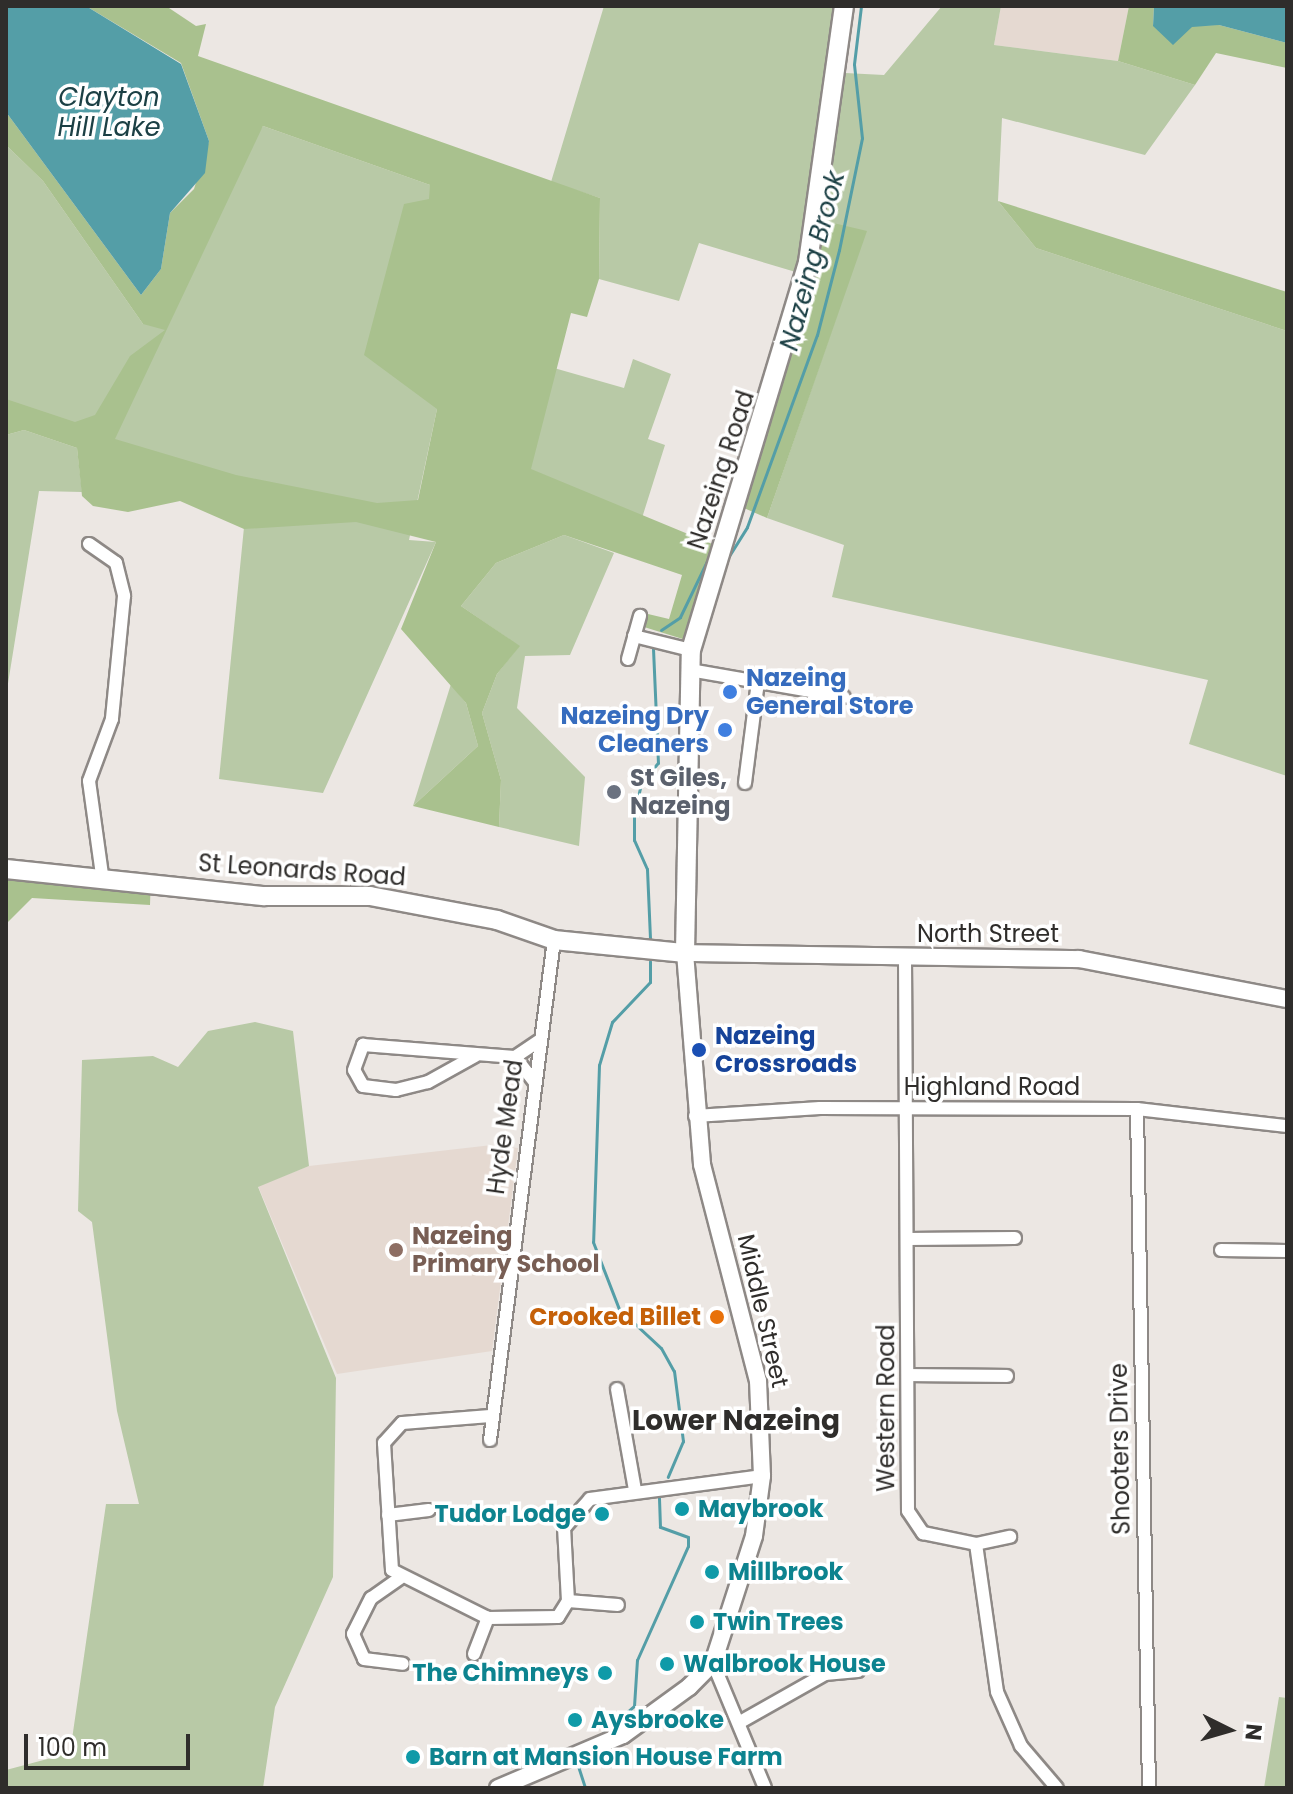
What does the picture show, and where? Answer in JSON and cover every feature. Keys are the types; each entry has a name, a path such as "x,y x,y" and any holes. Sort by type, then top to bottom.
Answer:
{"main road":[{"name":"Nazeing Road","path":"685,953 691,650 808,262 844,6"},
{"name":"St Leonards Road","path":"6,869 102,875 265,896 409,901 554,940 685,953"}],"street":[{"path":"89,544 116,563 124,596 112,719 89,781 102,875"},
{"path":"628,659 640,616"},
{"path":"634,636 691,650"},
{"path":"690,670 844,697"},
{"path":"745,783 758,681"},
{"name":"Hyde Mead","path":"490,1440 490,1416 554,940"},
{"name":"North Street","path":"685,953 1079,959 1287,999"},
{"name":"Middle Street","path":"685,953 695,1116 758,1381 762,1476 747,1566 713,1663"},
{"name":"Western Road","path":"905,958 913,1524 976,1544"},
{"path":"475,1056 396,1090 363,1086 354,1070 363,1045 515,1057 540,1040"},
{"path":"515,1057 534,1081"},
{"name":"Highland Road","path":"695,1116 906,1109 1137,1109 1287,1126"},
{"name":"Shooters Drive","path":"1137,1109 1149,1788"},
{"path":"907,1239 1015,1238"},
{"path":"1221,1250 1287,1251"},
{"path":"909,1375 1007,1376"},
{"path":"617,1389 635,1490"},
{"path":"490,1416 402,1423 384,1443 389,1557 400,1578 488,1618 537,1621 558,1617 568,1601 563,1544 570,1516 590,1499 635,1490 762,1476"},
{"path":"388,1515 429,1510"},
{"path":"1010,1537 976,1544 997,1692 1021,1746 1057,1788"},
{"path":"400,1578 371,1598 353,1634 364,1659 403,1664"},
{"path":"568,1601 618,1605"},
{"path":"474,1654 488,1618"},
{"path":"498,1788 623,1735 713,1663 742,1721 765,1788"},
{"path":"742,1721 825,1674 858,1671"}],"shaded area":[{"path":"1001,6 1129,6 1118,61 994,45"},
{"name":"Nazeing Primary School","path":"492,1145 518,1148 492,1351 337,1374 258,1186 309,1166"}],"green space":[{"path":"86,6 166,6 196,26 206,24 198,56 600,198 599,279 587,317 571,313 531,469 717,546 686,640 644,627 648,614 669,619 682,575 564,535 496,563 461,606 520,646 497,674 482,713 501,780 499,827 413,806 478,746 466,703 401,629 436,542 356,522 244,529 180,501 128,512 93,506 82,496 77,448 24,430 6,435 6,399 75,422 95,415 130,356 165,330 143,324 43,181 6,145 6,112 141,295 161,269 170,213 194,189 209,141 181,63","holes":["263,126 430,185 429,199 404,204 364,355 437,409 418,500 377,503 236,475 115,439"]},
{"path":"604,6 833,6 826,72 884,75 942,6 1001,6 994,45 1118,61 1195,85 1145,155 1002,118 998,201 1036,248 1287,331 1287,776 1189,744 1208,680 832,597 844,545 767,518 866,231 799,273 699,243 679,301 599,279 600,198 551,182"},
{"path":"1129,6 1154,6 1153,26 1219,25 1287,43 1287,68 1216,53 1195,85 1118,61"},
{"path":"263,126 430,185 437,409 409,540 436,542 323,793 219,779 247,497 6,402 6,145 43,181 143,324"},
{"path":"998,201 1287,292 1287,331 1036,248"},
{"path":"808,217 867,231 767,518 730,502 799,273"},
{"path":"633,359 671,374 648,439 665,445 642,518 530,470 554,368 624,388"},
{"path":"24,430 77,448 82,492 39,491 6,696 6,435"},
{"path":"564,535 614,553 570,655 525,656 517,708 585,777 579,846 499,827 501,780 482,713 497,674 519,646 461,606 496,563"},
{"path":"451,684 466,703 478,746 413,806"},
{"path":"6,863 151,875 150,905 32,898 6,924"},
{"path":"255,1022 293,1031 309,1166 258,1187 336,1378 333,1577 275,1707 263,1788 6,1788 6,1770 70,1753 106,1504 139,1504 117,1411 92,1222 78,1211 82,1060 153,1056 178,1067 208,1031"},
{"path":"1279,1697 1287,1698 1287,1788 1264,1788"}],"water":[{"name":"Clayton Hill Lake","path":"6,6 86,6 181,64 209,141 205,173 170,213 161,269 141,295 6,112"},
{"path":"1154,6 1287,6 1287,43 1219,25 1192,27 1173,45 1153,26"}],"waterway":[{"name":"Nazeing Brook","path":"729,556 747,527 817,335 839,250 862,138 854,64 861,6"},
{"name":"Nazeing Brook","path":"661,630 680,617 707,561"},
{"name":"Nazeing Brook","path":"650,938 647,869 634,840 634,814 641,783 658,763 653,647"},
{"name":"Nazeing Brook","path":"650,961 650,982 612,1022 599,1065 593,1242 619,1309 661,1348 674,1371 683,1441 668,1477"},
{"name":"Nazeing Brook","path":"600,1736 634,1706 637,1660 688,1546 688,1537 660,1527 659,1496"},
{"name":"Nazeing Brook","path":"578,1766 585,1788"}],"place":[{"name":"Nazeing General Store","path":"730,692"},
{"name":"Nazeing Dry Cleaners","path":"725,730"},
{"name":"St Giles, Nazeing","path":"614,792"},
{"name":"Nazeing Crossroads","path":"699,1050"},
{"name":"Nazeing Primary School","path":"396,1250"},
{"name":"Crooked Billet","path":"717,1317"},
{"name":"Maybrook","path":"682,1509"},
{"name":"Tudor Lodge","path":"602,1514"},
{"name":"Millbrook","path":"712,1572"},
{"name":"Twin Trees","path":"697,1622"},
{"name":"Walbrook House","path":"667,1664"},
{"name":"The Chimneys","path":"605,1673"},
{"name":"Aysbrooke","path":"575,1720"},
{"name":"Barn at Mansion House Farm","path":"413,1757"}],"district":[{"name":"Lower Nazeing","path":"736,1421"}]}
